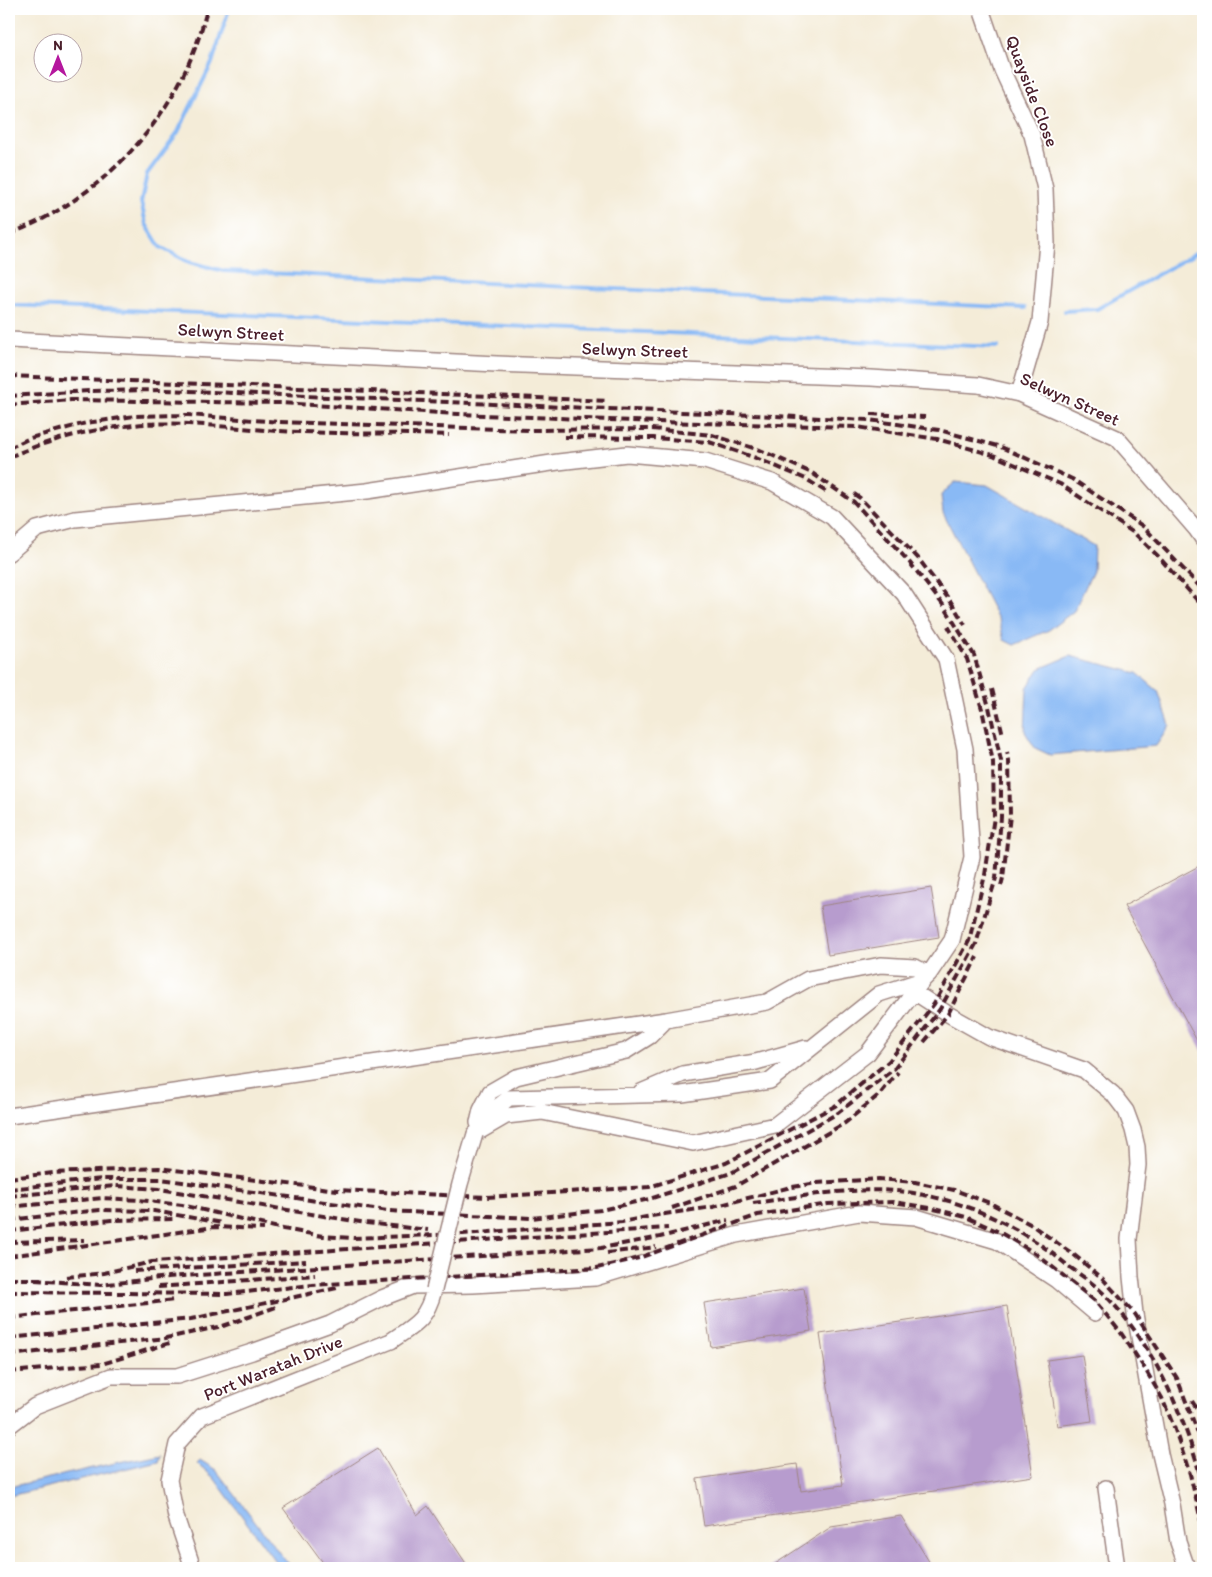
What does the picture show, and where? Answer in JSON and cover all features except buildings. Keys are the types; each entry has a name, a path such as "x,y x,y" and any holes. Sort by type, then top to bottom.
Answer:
{"street":[{"name":"Quayside Close","path":"981,9 1002,70 1032,135 1045,189 1047,243 1040,322 1019,394"},
{"name":"Selwyn Street","path":"9,340 497,364 871,378 978,385 1019,394 1116,438 1203,539"},
{"path":"9,554 38,530 75,519 367,491 558,462 627,454 705,461 772,482 832,517 904,594 946,659 965,749 972,857 952,940 868,1053 776,1125 693,1144 542,1112 506,1116 476,1128"},
{"path":"9,1116 666,1020 767,1002 808,979 882,965 915,967 926,977"},
{"path":"476,1128 509,1098 682,1094 770,1081 879,994 926,977"},
{"path":"914,992 990,1038 1084,1070 1113,1094 1126,1111 1137,1147 1138,1165 1129,1239 1135,1314 1160,1454 1184,1566"},
{"name":"Port Waratah Drive","path":"193,1568 176,1517 169,1480 177,1444 202,1416 391,1341 418,1323 430,1307 460,1184 481,1110 490,1092 516,1077 626,1052 650,1036 666,1020"},
{"path":"632,1095 683,1074 756,1062 814,1046"},
{"path":"9,1426 35,1406 111,1376 177,1376 330,1324 382,1298 413,1286 473,1285 596,1278 736,1235 859,1214 916,1217 996,1240 1056,1280 1095,1313"},
{"path":"1106,1488 1117,1568"}],"water":[{"path":"955,482 987,485 1094,546 1093,571 1074,611 1049,630 1014,645 1004,640 999,621 943,513 941,495"},
{"path":"1070,656 1137,673 1158,691 1170,725 1156,746 1050,755 1035,748 1025,732 1027,688 1039,669"},
{"path":"160,1454 158,1461 9,1496 9,1487"},
{"path":"200,1460 216,1470 291,1568 280,1568 214,1478 197,1463"}],"waterway":[{"path":"229,9 212,63 178,132 147,174 141,202 146,224 160,247 189,262 224,271 1025,308"},
{"path":"1065,311 1097,309 1203,249"},
{"path":"9,305 998,347"}],"railway":[{"path":"9,234 45,218 78,198 136,146 160,115 180,82 196,46 207,9"},
{"path":"9,376 608,401"},
{"path":"9,396 89,391 165,390 869,420 939,430 1001,447 1072,479 1144,527 1203,590"},
{"path":"9,405 71,400 281,403 458,414 857,427 937,439 993,455 1060,484 1134,533 1158,556 1203,607"},
{"path":"871,414 925,417"},
{"path":"9,448 30,438 86,423 135,416 188,415 280,422 529,430 652,429 712,435 760,450 812,473 854,502 910,563 944,606 974,655 989,707 1001,761 1001,817 996,878 976,944 940,1009 895,1068 838,1113 731,1173 649,1199 601,1210 532,1218 388,1211 161,1179 102,1179 9,1189"},
{"path":"9,457 39,445 86,432 118,427 170,423 299,432 449,435"},
{"path":"564,437 653,438 709,442 756,458 806,479 828,493"},
{"path":"854,494 918,558 951,602 965,625"},
{"path":"9,1178 53,1173 159,1168 337,1190 486,1197 649,1187 726,1163 835,1106 889,1061 934,1004 969,941 985,875 994,817 993,762 982,709 967,659 948,626"},
{"path":"992,689 1003,735"},
{"path":"1001,886 1010,815 1009,760 1007,752"},
{"path":"924,1042 948,1014 977,957"},
{"path":"672,1208 736,1186 845,1123 881,1093 898,1072"},
{"path":"9,1207 102,1198 139,1200 182,1205 283,1229 323,1236 353,1238 463,1234 622,1222 713,1207 787,1188 817,1183 879,1179 915,1182 954,1190 990,1203 1030,1224 1073,1254 1102,1278 1135,1314 1177,1378 1203,1446"},
{"path":"9,1196 116,1186 160,1189 366,1223 428,1230"},
{"path":"753,1203 836,1192 898,1191 939,1198 959,1204 979,1211 1016,1229 1051,1252 1099,1289 1137,1334 1165,1382 1177,1408 1196,1460 1203,1486"},
{"path":"9,1292 227,1294 312,1285 597,1268 639,1258 758,1215 828,1204 894,1202 930,1208 966,1217 999,1232 1035,1253 1095,1301 1121,1333 1162,1398 1190,1474 1200,1516 1203,1540"},
{"path":"9,1220 100,1210 154,1211 222,1223"},
{"path":"9,1231 111,1220 173,1219"},
{"path":"35,1280 100,1285 168,1277 601,1248 660,1237 728,1220"},
{"path":"9,1256 214,1227 264,1229"},
{"path":"66,1277 104,1273 152,1262 668,1228"},
{"path":"9,1242 84,1240"},
{"path":"607,1253 656,1247"},
{"path":"134,1271 306,1261"},
{"path":"158,1287 315,1275"},
{"path":"9,1279 41,1279"},
{"path":"9,1338 191,1319 337,1288"},
{"path":"9,1318 175,1300"},
{"path":"9,1355 166,1338 223,1326 276,1307"},
{"path":"9,1372 102,1364 173,1342"},
{"path":"1192,1401 1203,1418"}]}
